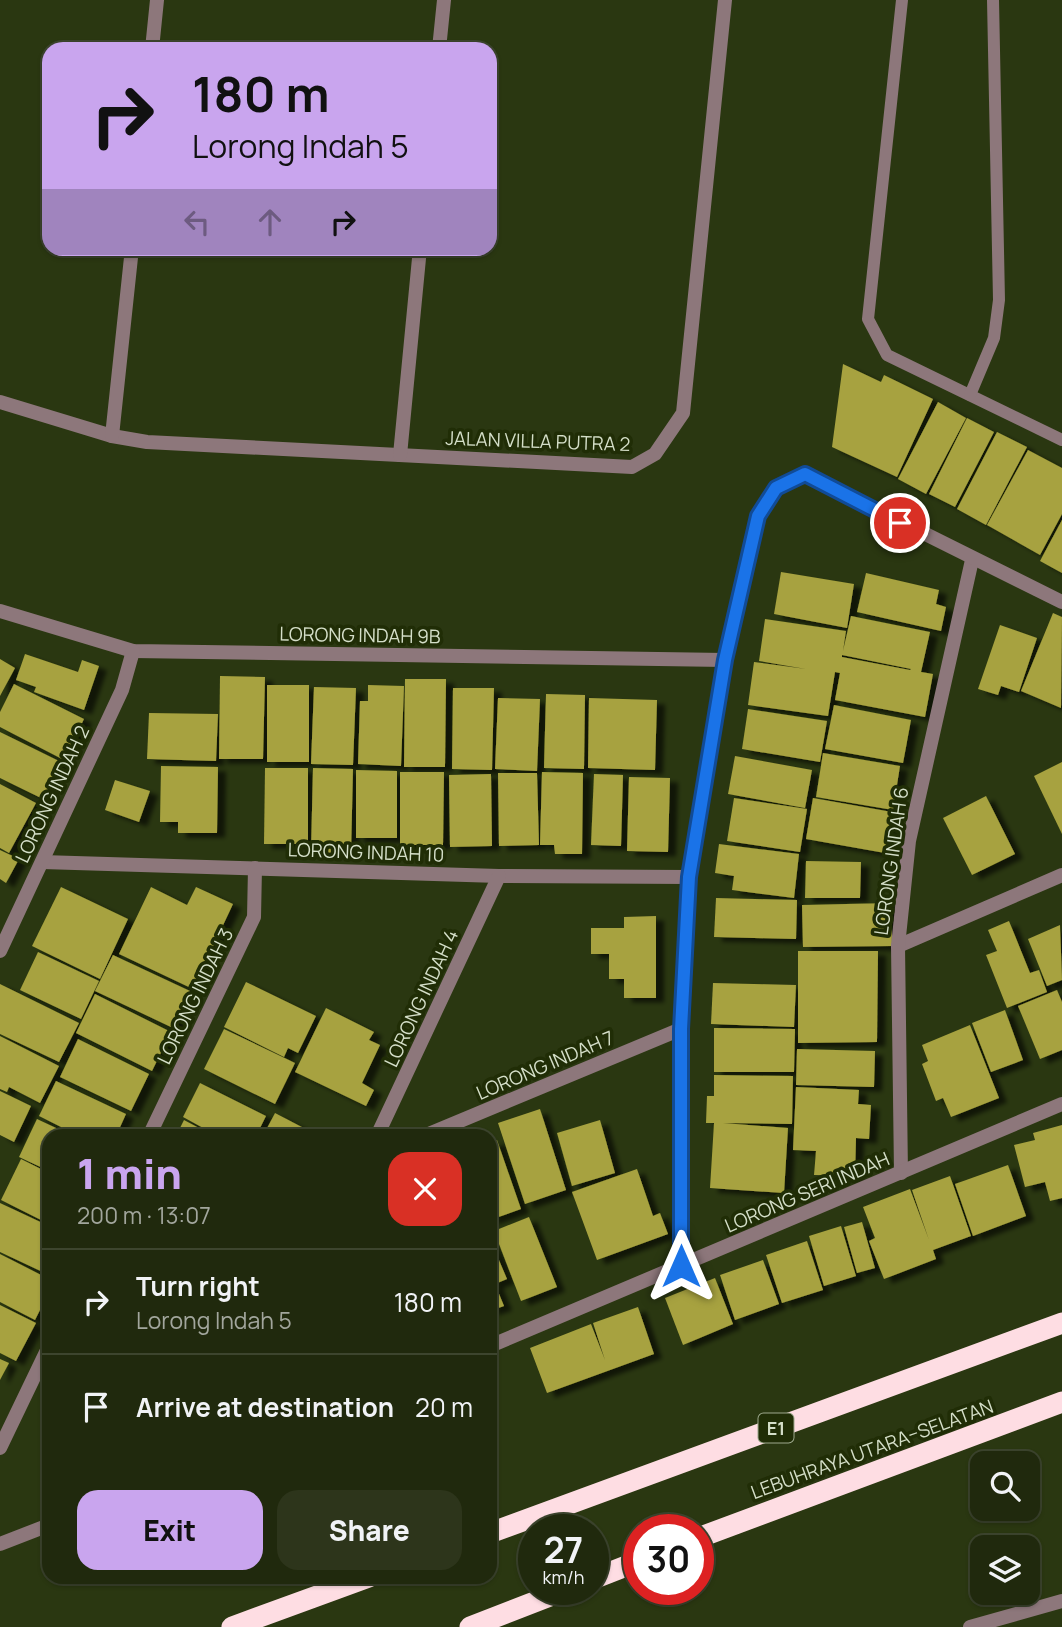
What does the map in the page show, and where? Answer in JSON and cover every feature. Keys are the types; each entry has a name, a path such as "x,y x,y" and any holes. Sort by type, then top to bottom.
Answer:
{"highway":[{"name":"E1","path":"497,1529 1062,1323"},
{"name":"LEBUHRAYA UTARA–SELATAN","path":"714,1532 1062,1402"},
{"path":"232,1627 350,1584"},
{"path":"470,1627 527,1605"}],"street":[{"path":"153,42 158,0"},
{"path":"440,42 444,0"},
{"name":"JALAN VILLA PUTRA 2","path":"0,402 112,436 147,442 632,467 655,454 683,413 725,0"},
{"path":"112,436 130,256"},
{"path":"400,455 419,256"},
{"path":"681,1266 681,1029 689,877 725,660 758,516 776,488 805,474 972,560 1062,602"},
{"name":"LORONG INDAH 6","path":"901,1173 898,946 909,841 972,560"},
{"name":"LORONG INDAH 9B","path":"0,611 133,651 725,660"},
{"name":"LORONG INDAH 2","path":"0,951 122,690 133,651"},
{"name":"LORONG INDAH 10","path":"42,862 499,876 689,877"},
{"name":"LORONG INDAH 3","path":"152,1129 254,917 256,868"},
{"path":"898,946 1062,875"},
{"name":"LORONG INDAH 4","path":"380,1129 499,876"},
{"name":"LORONG INDAH 7","path":"441,1129 681,1029"},
{"name":"LORONG SERI INDAH","path":"497,1343 1062,1104"},
{"path":"0,1448 42,1361"},
{"path":"0,1544 42,1528"},
{"path":"970,1627 1021,1620 1062,1601"}],"lane":[{"path":"902,0 869,318 887,355 1062,440"},
{"path":"970,395 994,338 999,300 993,0"}],"building":[{"path":"843,364 881,382 884,375 933,399 897,477 832,447"},
{"path":"938,402 966,418 926,494 898,479"},
{"path":"967,418 994,432 955,507 929,494"},
{"path":"997,432 1027,447 986,525 957,509"},
{"path":"1028,450 1062,468 1062,514 1040,555 987,525"},
{"path":"1062,520 1062,573 1040,561"},
{"path":"781,572 854,584 847,628 774,614"},
{"path":"866,573 939,590 936,604 946,607 941,631 857,612"},
{"path":"1053,613 1062,617 1061,708 1021,691"},
{"path":"851,616 930,632 921,672 933,674 925,717 835,700 840,673 835,672 828,716 748,705 754,662 806,669 759,661 765,619 846,631 843,651","holes":["842,655 911,669 842,657"]},
{"path":"1000,625 1037,638 1019,692 1001,686 998,695 978,689"},
{"path":"25,654 78,672 82,660 99,666 84,710 34,692 36,687 16,680"},
{"path":"0,659 15,668 0,696"},
{"path":"220,676 265,677 263,759 219,759"},
{"path":"405,679 446,679 445,767 404,767"},
{"path":"14,684 84,719 64,760 0,727 0,712"},
{"path":"267,685 309,685 309,762 267,762"},
{"path":"368,685 404,686 401,766 358,764 360,701 368,701"},
{"path":"314,687 356,688 353,765 311,764"},
{"path":"453,688 494,688 492,770 452,769"},
{"path":"546,694 585,695 584,769 544,768"},
{"path":"498,698 540,699 537,771 495,769"},
{"path":"589,698 657,700 655,770 588,768"},
{"path":"834,705 911,720 903,763 825,749"},
{"path":"748,709 827,721 820,762 742,749"},
{"path":"149,713 218,714 216,761 147,759"},
{"path":"0,732 61,762 43,799 0,778"},
{"path":"823,753 900,766 893,810 816,797"},
{"path":"735,756 812,770 805,808 728,794"},
{"path":"1062,762 1062,834 1034,776"},
{"path":"161,766 218,767 217,833 178,833 178,822 160,822"},
{"path":"265,768 308,768 308,844 264,844"},
{"path":"313,768 353,769 351,853 311,852"},
{"path":"356,770 397,771 397,838 356,838"},
{"path":"400,772 444,772 443,845 400,845"},
{"path":"542,772 583,773 582,854 555,854 554,845 540,845"},
{"path":"498,773 537,773 539,845 499,846"},
{"path":"491,774 492,846 450,847 449,775"},
{"path":"594,774 623,775 621,846 591,845"},
{"path":"629,777 670,778 668,852 627,851"},
{"path":"115,780 150,791 139,822 105,810"},
{"path":"0,784 36,803 9,853 0,848"},
{"path":"986,796 1015,854 972,875 943,818"},
{"path":"734,798 807,809 800,852 727,841"},
{"path":"813,798 892,812 885,853 806,839"},
{"path":"719,844 799,854 794,898 732,890 734,876 715,873"},
{"path":"0,850 19,859 6,883 0,879"},
{"path":"806,861 861,862 860,898 805,898"},
{"path":"61,887 128,919 100,979 32,946"},
{"path":"151,887 187,905 196,887 233,904 193,989 119,954"},
{"path":"716,898 797,900 796,939 714,937"},
{"path":"891,903 892,946 803,947 802,905"},
{"path":"656,916 656,998 624,998 624,979 609,979 609,954 591,954 591,928 624,928 624,917"},
{"path":"1009,921 1030,973 1039,970 1047,992 1007,1008 986,955 997,951 988,930"},
{"path":"1060,925 1062,980 1047,986 1028,939"},
{"path":"798,951 878,951 877,1042 798,1043"},
{"path":"38,952 99,981 81,1019 20,990"},
{"path":"113,955 190,991 173,1028 95,991"},
{"path":"246,982 316,1016 298,1053 288,1048 284,1057 224,1027"},
{"path":"713,983 796,985 794,1027 711,1024"},
{"path":"0,984 79,1023 59,1062 0,1034"},
{"path":"1057,990 1062,1002 1062,1050 1040,1059 1018,1006"},
{"path":"95,994 171,1032 152,1071 76,1033"},
{"path":"326,1008 374,1032 369,1040 380,1045 362,1083 374,1090 366,1106 295,1072"},
{"path":"1005,1010 1023,1060 991,1072 972,1023"},
{"path":"970,1025 999,1098 951,1117 943,1098 936,1101 922,1064 928,1061 922,1045"},
{"path":"714,1028 795,1029 794,1072 714,1072"},
{"path":"224,1029 295,1063 275,1104 204,1069"},
{"path":"0,1036 59,1066 40,1103 9,1087 7,1092 0,1089"},
{"path":"78,1039 149,1074 131,1111 60,1077"},
{"path":"797,1049 875,1051 874,1087 796,1085"},
{"path":"714,1075 793,1076 792,1124 723,1123 788,1128 784,1193 710,1188 714,1123 706,1123 707,1096 714,1096"},
{"path":"56,1081 126,1114 119,1129 65,1129 39,1116"},
{"path":"200,1083 266,1116 260,1129 205,1129 183,1117"},
{"path":"796,1087 859,1090 858,1104 871,1105 869,1139 856,1138 855,1176 814,1175 816,1151 793,1150"},
{"path":"0,1091 31,1106 14,1142 0,1135"},
{"path":"540,1109 566,1190 525,1204 498,1123"},
{"path":"275,1113 306,1129 267,1129"},
{"path":"37,1119 58,1129 42,1129 42,1168 19,1157"},
{"path":"184,1120 201,1129 180,1129"},
{"path":"600,1120 615,1173 572,1186 557,1133"},
{"path":"1062,1125 1062,1198 1050,1201 1045,1182 1025,1187 1014,1145 1035,1140 1033,1133"},
{"path":"497,1140 521,1209 497,1218"},
{"path":"21,1159 42,1170 42,1220 1,1200"},
{"path":"1008,1165 1026,1216 973,1236 955,1184"},
{"path":"637,1169 653,1216 660,1213 668,1234 597,1260 572,1192"},
{"path":"950,1176 971,1236 933,1250 936,1259 884,1279 869,1241 875,1238 863,1207 910,1189 929,1240 912,1190"},
{"path":"0,1203 42,1223 42,1272 0,1252"},
{"path":"529,1217 557,1287 521,1301 497,1239 497,1230"},
{"path":"862,1222 875,1268 857,1273 844,1227"},
{"path":"841,1226 856,1276 824,1286 809,1236"},
{"path":"807,1241 823,1290 782,1303 766,1255"},
{"path":"0,1254 42,1275 42,1306 35,1320 0,1302"},
{"path":"497,1255 507,1279 497,1283"},
{"path":"763,1260 779,1304 735,1320 720,1275"},
{"path":"715,1278 733,1324 683,1345 665,1298"},
{"path":"497,1289 504,1306 497,1308"},
{"path":"0,1305 36,1323 16,1361 0,1353"},
{"path":"638,1307 654,1354 547,1393 530,1348 591,1324 605,1360 593,1323"},
{"path":"0,1359 9,1363 0,1380"}],"route":[{"path":"681,1266 681,1029 689,877 725,660 758,516 776,488 805,474 900,523"}]}
